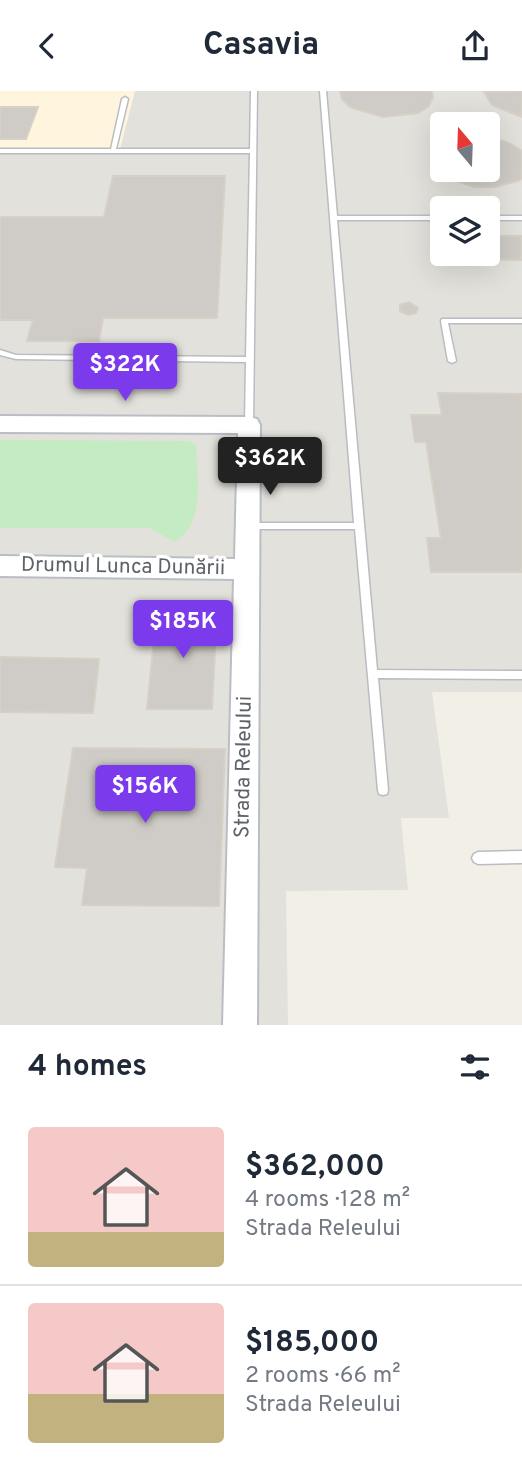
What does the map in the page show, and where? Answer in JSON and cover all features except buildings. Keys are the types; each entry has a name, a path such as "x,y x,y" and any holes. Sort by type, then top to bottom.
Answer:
{"street":[{"path":"0,424 249,425"},
{"name":"Strada Releului","path":"240,1025 249,425"},
{"name":"Drumul Lunca Dunării","path":"0,566 247,569"}],"lane":[{"path":"249,425 254,91"},
{"path":"323,91 383,790"},
{"path":"113,151 125,99"},
{"path":"0,151 252,151"},
{"path":"334,218 430,218"},
{"path":"500,218 522,218"},
{"path":"452,361 444,321 522,321"},
{"path":"0,352 16,357 250,360"},
{"path":"248,526 359,526"},
{"path":"372,674 522,674"},
{"path":"478,858 522,857"}],"shaded area":[{"path":"0,91 135,91 120,149 0,148"},
{"path":"135,91 522,91 522,692 432,692 449,818 401,818 408,890 286,891 288,1025 0,1025 0,148 120,149"}],"green space":[{"path":"0,440 189,441 196,445 198,485 191,524 174,542 150,528 0,528"}]}
